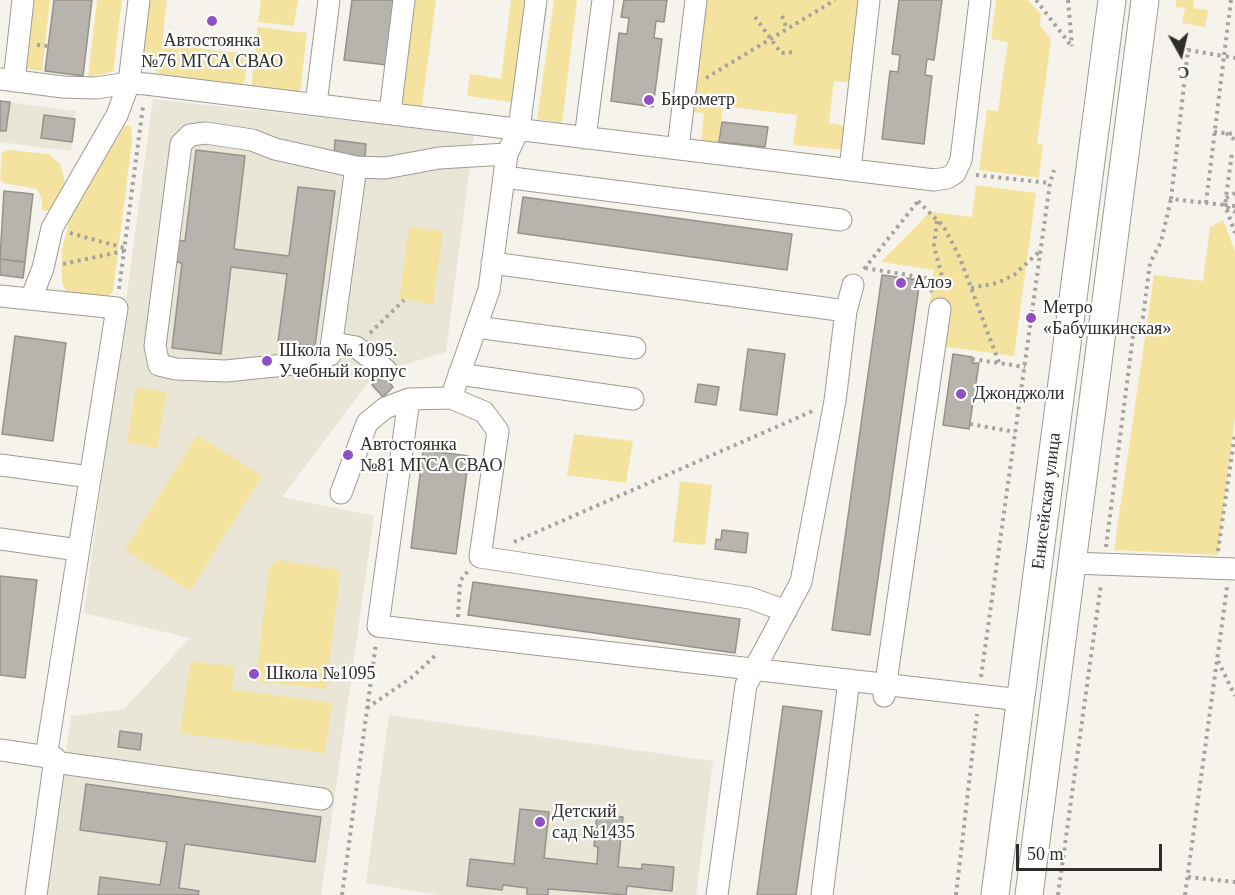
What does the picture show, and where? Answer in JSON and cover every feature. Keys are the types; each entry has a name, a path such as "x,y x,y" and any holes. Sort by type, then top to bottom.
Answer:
{"main road":[{"name":"Енисейская улица","path":"995,895 1112,0"},
{"name":"Енисейская улица","path":"1029,895 1145,0"}],"lane":[{"path":"23,0 7,80 96,88 137,84 390,112 934,180 946,178 955,172 961,160 980,0"},
{"path":"31,299 43,268 52,228 137,84 139,0"},
{"path":"316,104 329,0"},
{"path":"390,112 404,0"},
{"path":"451,398 489,290 507,154 519,129 536,0"},
{"path":"585,138 603,0"},
{"path":"678,148 696,0"},
{"path":"850,170 870,0"},
{"path":"356,167 334,343 330,355 314,362 226,371 158,370 155,346 181,144 190,135 206,133 252,140 274,149 356,167 386,168 439,158 507,154"},
{"path":"504,177 841,220"},
{"path":"492,262 846,311"},
{"path":"717,895 746,685 801,582 835,401 846,311 859,277"},
{"path":"0,296 117,308 78,550 50,759 36,895"},
{"path":"884,690 940,309"},
{"path":"476,327 635,348"},
{"path":"334,343 356,347 373,357 386,370"},
{"path":"459,374 633,399"},
{"path":"342,493 367,423 385,408 409,399 451,398 484,412 498,431 480,557 750,598 786,611"},
{"path":"409,399 378,626 849,680 884,690 979,695 1021,700"},
{"path":"0,465 90,477"},
{"path":"0,538 78,550"},
{"path":"1072,563 1227,568"},
{"path":"822,895 849,680"},
{"path":"0,750 322,799"}],"path":[{"path":"685,91 835,0"},
{"path":"1036,0 1072,47 1068,0"},
{"path":"1206,203 1231,0"},
{"path":"782,16 787,29"},
{"path":"755,17 781,53 796,52"},
{"path":"1058,895 1133,336 1143,317 1150,263 1161,242 1171,199 1188,50 1235,58"},
{"path":"117,308 137,84"},
{"path":"1214,132 1235,134"},
{"path":"1224,133 1235,140"},
{"path":"1232,152 1226,206 1235,233"},
{"path":"956,895 979,695 1040,251 1054,170"},
{"path":"955,172 1050,183"},
{"path":"859,277 934,180"},
{"path":"1226,198 1235,193"},
{"path":"1171,199 1235,206"},
{"path":"918,201 937,220 960,258 999,363"},
{"path":"1226,206 1235,212"},
{"path":"937,220 934,246 944,284"},
{"path":"52,228 124,249"},
{"path":"43,268 124,249"},
{"path":"971,288 997,283 1014,275 1040,251"},
{"path":"859,277 926,278 940,309"},
{"path":"356,347 404,300"},
{"path":"975,361 1025,367"},
{"path":"513,543 835,401"},
{"path":"970,424 1015,432"},
{"path":"1185,895 1218,661 1227,568 1235,433"},
{"path":"367,708 411,678 457,635 460,580 480,557"},
{"path":"342,895 378,626"},
{"path":"1218,661 1235,696"},
{"path":"1188,877 1235,882"}],"shaded area":[{"path":"28,0 50,0 42,71 21,68"},
{"path":"97,0 122,0 113,72 88,77"},
{"path":"146,0 167,0 162,44 248,54 244,86 164,77 153,68 143,54 142,32"},
{"path":"261,0 298,0 294,26 258,22"},
{"path":"408,0 436,0 421,112 394,109"},
{"path":"511,0 531,0 517,103 467,96 470,74 501,79"},
{"path":"554,0 577,0 562,123 537,119"},
{"path":"701,0 863,0 854,83 834,81 829,123 847,126 844,150 793,145 797,115 723,106 718,145 701,143 704,113 688,111"},
{"path":"996,0 1028,0 1041,14 1040,25 1051,40 1037,144 1043,145 1039,178 979,170 987,110 998,111 1008,42 991,39"},
{"path":"1176,0 1194,0 1193,8 1208,10 1205,27 1182,23 1185,8 1176,7"},
{"path":"258,27 307,33 300,93 251,87"},
{"name":"Школа № 1095. Учебный корпус","path":"153,99 474,134 446,352 380,372 367,384 282,497 374,516 321,895 45,895 71,716 124,709 190,638 84,613"},
{"path":"0,101 76,111 71,151 0,142"},
{"path":"125,125 131,126 132,141 113,291 106,299 68,295 62,283 62,249 71,215"},
{"path":"8,150 48,154 60,164 65,183 63,195 50,211 42,210 42,199 37,189 3,183 0,179 2,153"},
{"path":"976,185 1036,193 1014,356 925,344 934,270 881,262 930,212 972,217"},
{"path":"1223,220 1235,251 1235,417 1218,555 1114,550 1154,275 1203,281 1210,227"},
{"path":"409,227 443,231 433,304 399,299"},
{"path":"136,387 167,392 157,448 127,443"},
{"path":"574,434 633,441 626,483 567,475"},
{"path":"197,435 262,476 190,591 125,550"},
{"path":"680,481 712,485 705,545 673,542"},
{"path":"278,560 335,569 339,574 326,689 260,682 256,678 269,567"},
{"path":"190,661 235,667 232,689 332,703 325,753 180,733"},
{"name":"Детский сад №1435","path":"389,715 713,761 696,895 438,895 366,883"}],"building":[{"path":"54,0 92,0 83,76 45,71"},
{"path":"352,0 395,0 387,65 344,60"},
{"path":"624,0 667,0 664,22 656,21 654,38 662,39 653,107 611,101 619,33 627,34 629,18 621,17"},
{"path":"899,0 942,0 934,60 927,59 925,75 932,76 924,144 882,139 890,71 898,72 900,55 892,54"},
{"path":"0,101 10,102 6,131 0,131"},
{"path":"44,115 75,119 72,142 41,138"},
{"path":"722,122 768,127 765,147 719,142"},
{"path":"335,140 366,144 365,157 334,153"},
{"path":"196,150 245,156 234,249 289,256 298,187 335,191 315,346 278,342 287,274 231,267 221,354 172,348 182,263 168,261 170,239 185,241"},
{"path":"4,191 33,194 25,262 0,259"},
{"path":"523,197 792,234 787,270 518,233"},
{"path":"0,259 25,262 23,278 0,275"},
{"path":"882,275 920,280 870,635 832,630"},
{"path":"15,336 66,343 53,441 2,434"},
{"path":"748,349 785,354 777,415 740,410"},
{"name":"Джонджоли","path":"953,354 972,357 972,363 979,363 969,429 943,425"},
{"path":"383,375 393,387 383,397 372,385"},
{"path":"698,384 719,387 716,405 695,402"},
{"path":"423,450 469,456 456,554 411,548"},
{"path":"722,530 748,533 746,553 715,549 716,539 721,540"},
{"path":"0,576 37,580 25,678 0,675"},
{"path":"473,582 740,619 735,653 468,615"},
{"path":"783,706 822,711 796,895 757,895"},
{"path":"120,731 142,734 140,750 118,747"},
{"path":"86,784 321,817 315,862 185,844 179,888 199,891 198,895 98,895 100,877 160,885 167,842 80,830"},
{"path":"520,809 549,812 544,858 597,864 598,847 594,846 597,814 623,817 618,867 642,869 642,864 674,867 672,891 627,886 626,895 548,889 548,895 527,895 527,888 503,885 502,890 467,886 470,859 514,864"}],"place":[{"name":"Автостоянка №76 МГСА СВАО","path":"212,21"},
{"name":"Бирометр","path":"649,100"},
{"name":"Алоэ","path":"901,283"},
{"name":"Метро «Бабушкинская»","path":"1031,318"},
{"name":"Школа № 1095. Учебный корпус","path":"267,361"},
{"name":"Джонджоли","path":"961,394"},
{"name":"Автостоянка №81 МГСА СВАО","path":"348,455"},
{"name":"Школа №1095","path":"254,674"},
{"name":"Детский сад №1435","path":"540,822"}]}
